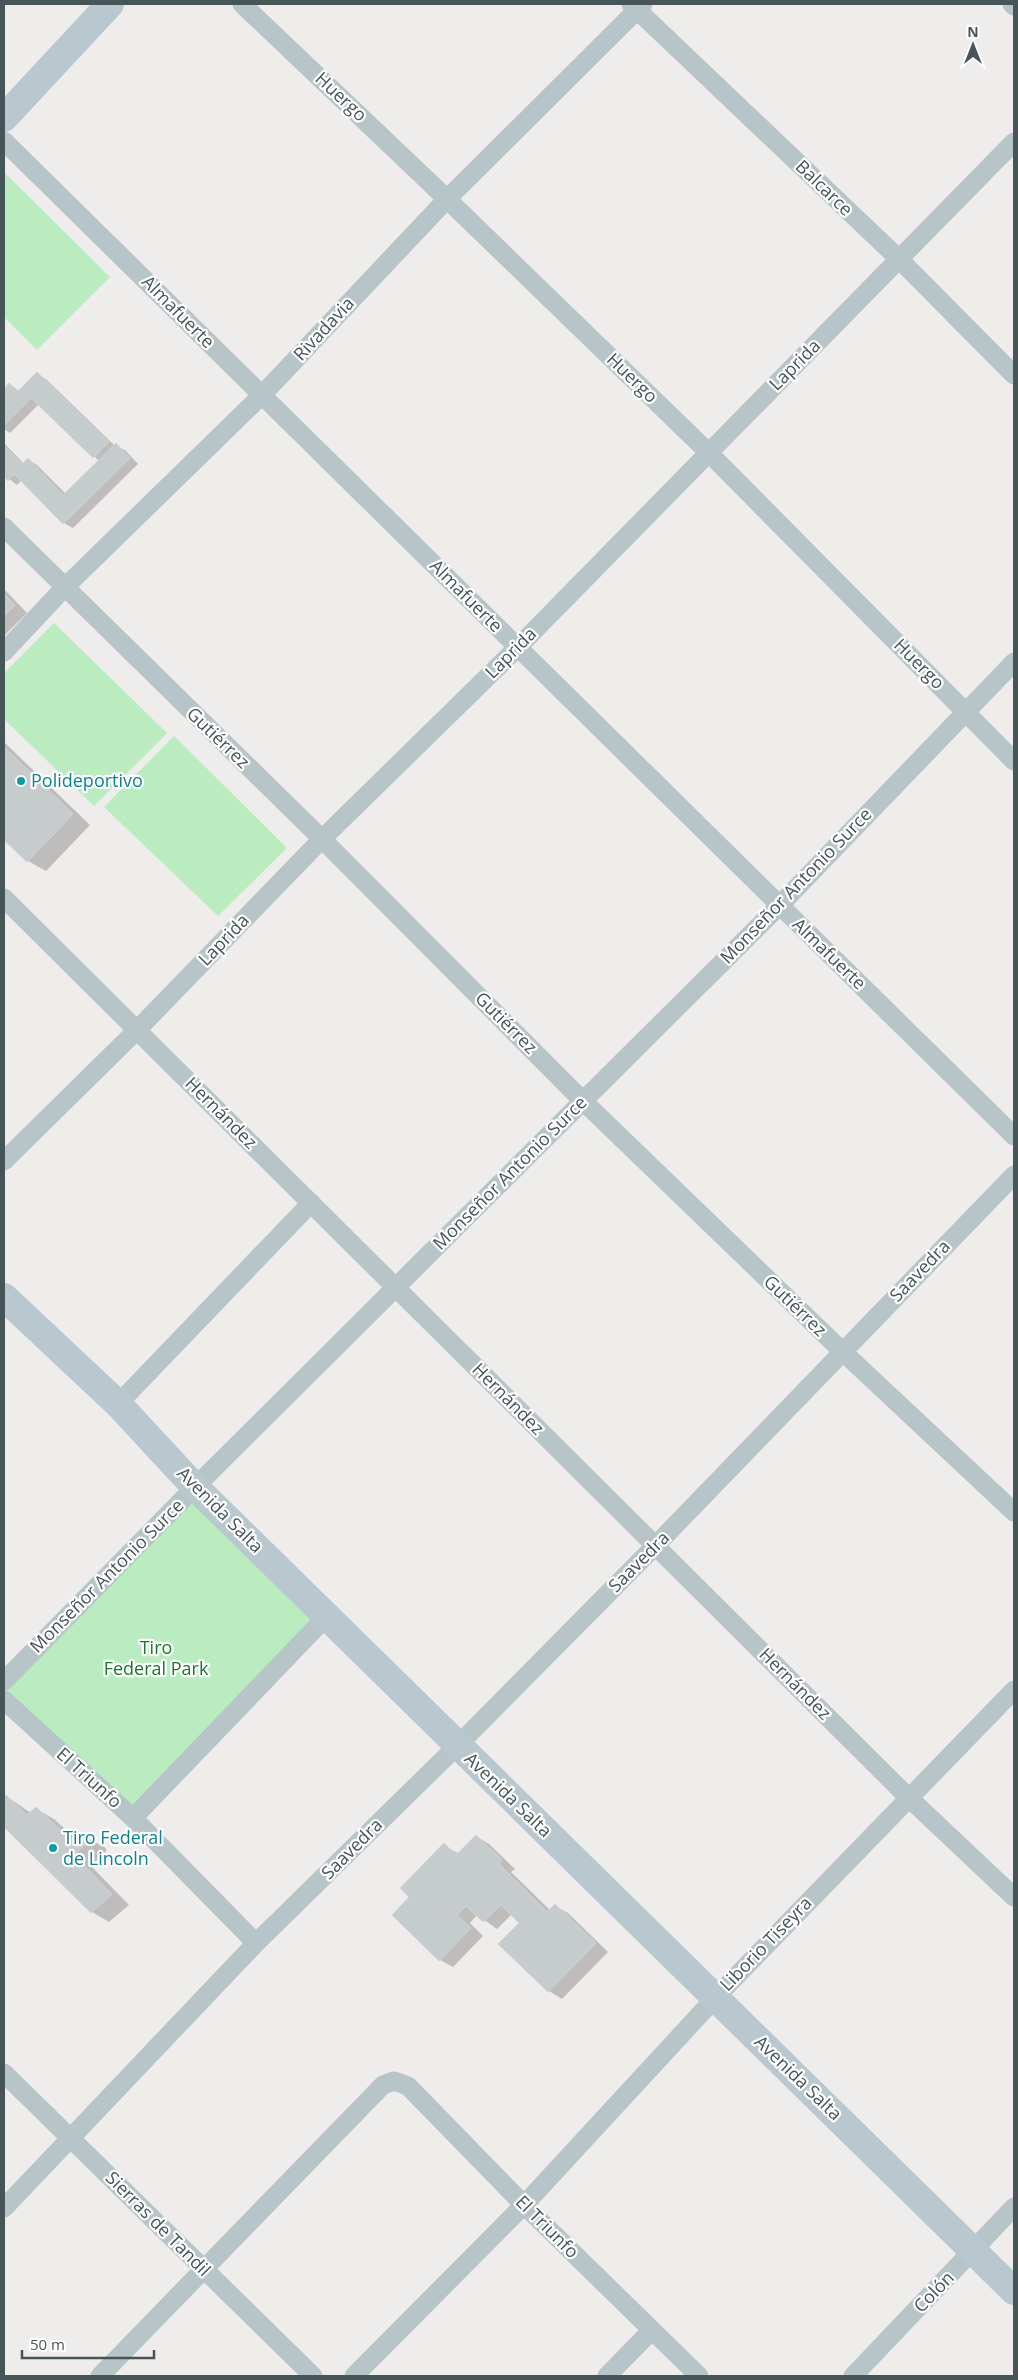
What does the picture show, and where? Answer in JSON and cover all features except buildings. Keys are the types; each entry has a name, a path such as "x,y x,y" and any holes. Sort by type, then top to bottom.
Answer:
{"main road":[{"path":"4,118 110,4"},
{"name":"Avenida Salta","path":"4,1297 118,1404 195,1487 1014,2291"}],"street":[{"name":"Huergo","path":"242,4 448,198 708,452 1014,761"},
{"name":"Rivadavia","path":"4,652 64,588 262,395 448,198 637,6"},
{"name":"Balcarce","path":"637,6 899,259 1014,375"},
{"name":"Almafuerte","path":"4,141 1014,1136"},
{"name":"Laprida","path":"4,1161 137,1030 322,839 518,647 1014,142"},
{"name":"Gutiérrez","path":"4,527 64,588 322,839 582,1100 842,1351 1014,1512"},
{"name":"Monseñor Antonio Surce","path":"4,1681 582,1100 779,906 1014,662"},
{"name":"Hernández","path":"4,898 908,1797 1014,1897"},
{"name":"Saavedra","path":"4,2208 256,1943 458,1745 655,1546 1014,1175"},
{"path":"118,1404 311,1203"},
{"path":"133,1818 327,1616"},
{"name":"Liborio Tiseyra","path":"354,2376 524,2205 716,1997 908,1797 1014,1690"},
{"name":"El Triunfo","path":"4,1700 133,1818 256,1943"},
{"name":"Sierras de Tandil","path":"4,2073 313,2376"},
{"name":"El Triunfo","path":"204,2269 383,2085 394,2081 408,2086 524,2205 699,2376"},
{"name":"Colón","path":"853,2376 1014,2207"},
{"path":"100,2376 204,2269"},
{"path":"607,2376 651,2331"}],"green space":[{"path":"4,172 110,277 37,350 4,317"},
{"path":"54,623 167,733 94,806 4,719 4,673"},
{"path":"174,736 287,848 218,916 104,807"},
{"name":"Tiro Federal Park","path":"195,1487 327,1616 133,1818 4,1700 4,1681"}],"place":[{"name":"Polideportivo","path":"21,781"},
{"name":"Tiro Federal de Lincoln","path":"53,1848"}]}
